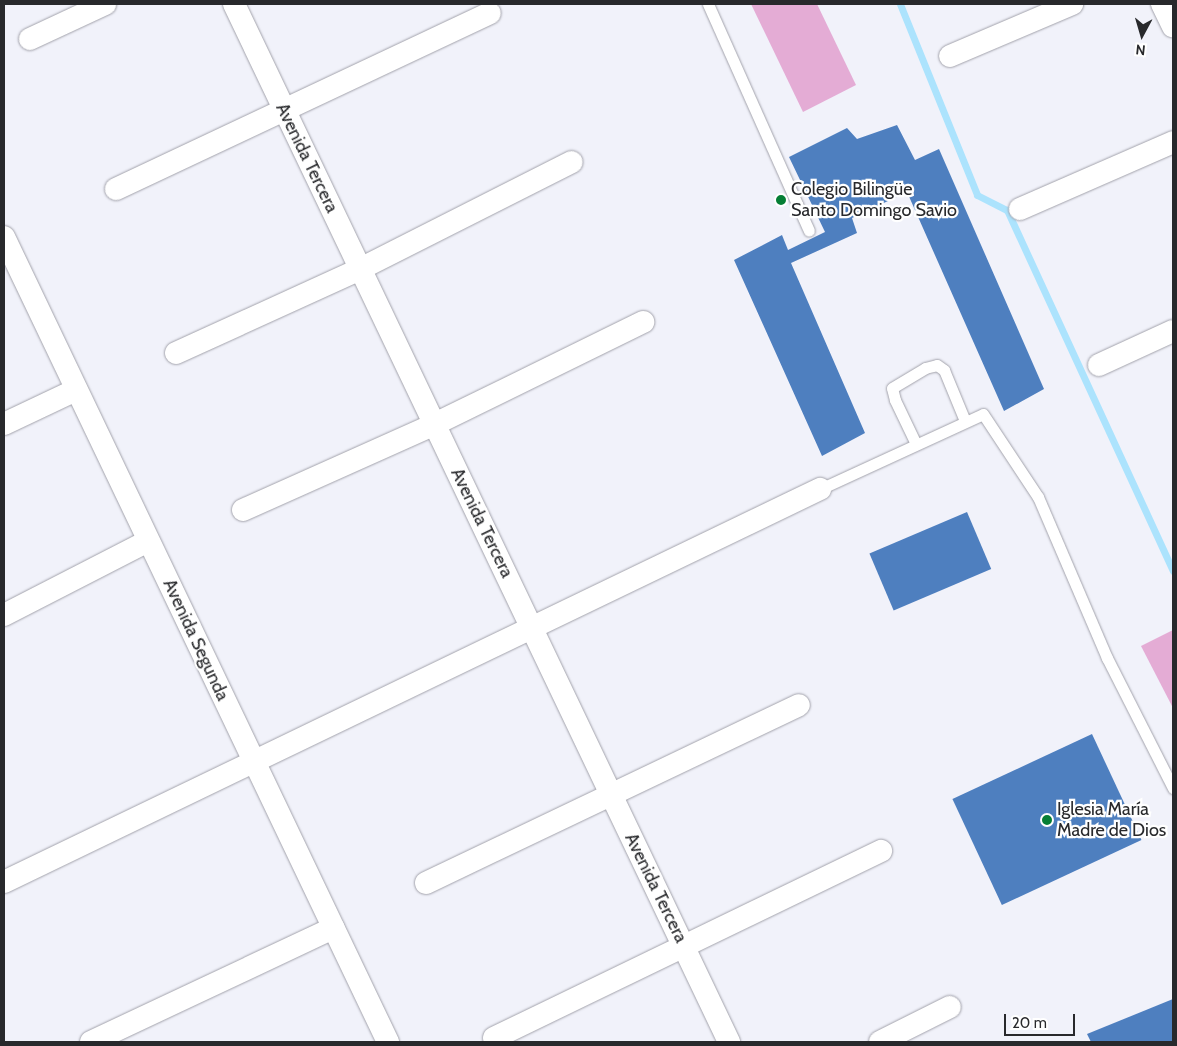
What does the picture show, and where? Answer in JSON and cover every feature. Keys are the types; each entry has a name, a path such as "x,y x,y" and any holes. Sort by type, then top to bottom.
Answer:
{"street":[{"path":"30,39 105,4"},
{"name":"Avenida Tercera","path":"234,4 729,1042"},
{"path":"950,56 1072,4"},
{"path":"1162,4 1173,27"},
{"path":"116,189 490,14"},
{"path":"1020,209 1173,142"},
{"path":"176,353 360,269 572,162"},
{"name":"Avenida Segunda","path":"5,241 388,1042"},
{"path":"243,510 435,424 643,322"},
{"path":"1099,365 1173,331"},
{"path":"4,424 76,390"},
{"path":"4,882 252,759 820,489"},
{"path":"4,615 148,540"},
{"path":"426,883 799,705"},
{"path":"494,1038 881,851"},
{"path":"91,1042 333,928"},
{"path":"880,1042 950,1007"}],"lane":[{"path":"708,4 808,231"},
{"path":"916,444 895,400 892,388 925,368 938,365 944,370 965,421"},
{"path":"820,489 978,415 986,417 1038,497 1107,658 1173,788"}],"shaded area":[{"path":"751,4 817,4 856,85 803,112"},
{"path":"1173,630 1173,708 1141,646"}],"building":[{"path":"897,125 915,160 939,149 1044,389 1004,411 907,192 852,218 857,233 791,263 865,433 822,456 734,260 782,235 788,250 825,232 789,157 847,128 857,139"},
{"path":"967,512 991,569 894,610 869,553"},
{"name":"Iglesia María Madre de Dios","path":"1092,734 1141,840 1002,905 952,799"},
{"path":"1173,999 1173,1042 1091,1042 1087,1034"}],"waterway":[{"path":"900,4 977,195 1007,210 1173,571"}],"place":[{"name":"Colegio Bilingüe Santo Domingo Savio","path":"781,200"},
{"name":"Iglesia María Madre de Dios","path":"1047,820"}]}
